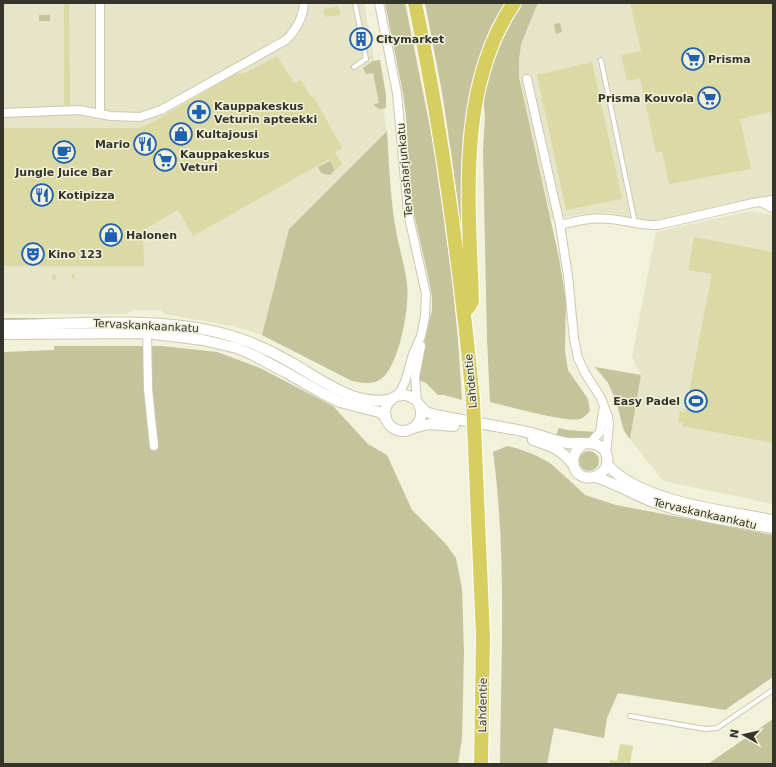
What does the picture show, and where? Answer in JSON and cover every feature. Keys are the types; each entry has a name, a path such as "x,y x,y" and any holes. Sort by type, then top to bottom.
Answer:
{"highway":[{"name":"Lahdentie","path":"415,3 444,156 465,316 473,400 483,636 481,764"},
{"path":"465,316 472,301 469,190 471,137 475,108 483,68 491,44 499,26 514,3"}],"street":[{"path":"100,3 100,114"},
{"path":"296,28 299,15 298,3"},
{"path":"3,113 79,110 100,114 140,117 161,110 286,40 296,28 302,16 304,3"},
{"name":"Tervasharjunkatu","path":"379,3 398,99 408,213 426,294 425,316 415,377 418,404"},
{"path":"527,79 560,225 568,276 574,339 578,358 585,373 601,398 608,417 607,459 603,472 590,478 580,474 564,454 550,446 528,439 442,424 429,424 407,431 401,431 390,425 386,417 386,408 389,402 394,398 406,395 412,397 426,412 435,416 523,431 560,442 587,443 600,446 607,459"},
{"path":"560,225 596,219 610,219 648,225 658,225 773,200"},
{"path":"760,202 773,208"},
{"name":"Tervaskankaankatu","path":"3,325 111,323 147,328 197,338 237,348 280,369 340,402 379,412 386,417"},
{"path":"147,328 148,389 154,446"},
{"name":"Tervaskankaankatu","path":"3,334 147,328 200,328 227,334 274,353 344,393 379,401 394,398"},
{"name":"Tervasharjunkatu","path":"394,398 401,390 405,382 413,354 421,336"},
{"path":"574,466 574,453 576,449 597,436 600,432 603,409 601,398"},
{"path":"413,428 420,419 421,413 418,404"},
{"name":"Tervaskankaankatu","path":"607,459 617,474 650,492 773,528"},
{"name":"Tervaskankaankatu","path":"595,477 613,483 637,496 665,506 773,520"}],"lane":[{"path":"354,67 366,59 355,3"},
{"path":"601,60 635,223"},
{"path":"630,716 712,729 717,728 773,690"}],"shaded area":[{"name":"Kauppakeskus Veturi","path":"3,3 364,3 387,131 289,229 262,335 237,327 164,314 161,310 132,310 126,314 3,314"},
{"path":"385,3 405,3 433,142 452,277 462,400 444,395 438,395 426,383 418,380 420,360 432,310 432,297 411,201 406,116 403,93"},
{"path":"425,3 509,3 488,41 464,250 442,92"},
{"path":"520,3 539,3 521,45 519,77 559,258 566,301 565,351 568,370 588,399 590,411 580,419 573,420 562,419 490,402 487,339 483,150 485,116 483,96 492,53"},
{"path":"539,3 773,3 773,195 654,222 611,213 585,214 551,219 519,77 521,45"},
{"path":"39,15 50,15 50,21 39,21"},
{"path":"560,23 562,32 556,34 554,24"},
{"path":"380,60 386,95 386,108 382,109 377,108 373,104 379,103 373,73 366,74 363,68 373,61"},
{"path":"387,131 392,202 396,232 406,278 407,306 402,335 393,362 381,379 371,383 363,383 352,381 262,335 289,229"},
{"path":"330,161 335,170 330,175 321,173 318,167"},
{"path":"750,211 773,215 773,504 663,481 630,439 641,375 632,357 656,232"},
{"path":"3,318 51,318 52,320 3,321"},
{"path":"54,346 162,346 217,352 260,368 333,406 368,444 387,455 412,510 445,543 456,558 462,589 464,652 462,738 458,764 3,764 3,352 54,350"},
{"path":"595,367 641,375 630,439 624,431 616,401 608,383"},
{"path":"559,428 595,432 586,440 562,438 556,435"},
{"path":"507,446 535,455 550,463 585,495 616,505 773,535 773,677 725,710 618,693 607,718 604,738 554,728 547,764 500,764 502,569 493,452"},
{"path":"589,451 596,454 599,461 596,468 589,471 582,468 579,461 582,454"},
{"path":"773,719 773,764 708,764"}],"building":[{"path":"64,3 69,3 70,106 64,105"},
{"name":"Prisma Kouvola","path":"630,3 773,3 773,116 771,117 770,112 740,119 751,169 669,184 662,151 656,153 640,78 627,81 621,55 641,51"},
{"path":"338,6 340,15 325,17 323,9"},
{"name":"Citymarket","path":"364,30 368,47 358,49 355,32"},
{"name":"Kauppakeskus Veturi","path":"277,56 294,83 301,80 312,98 314,97 342,148 335,152 342,164 336,170 329,159 193,236 178,210 143,230 144,266 3,266 3,128 139,128 153,122 235,74 245,73"},
{"path":"592,62 622,199 566,210 537,75"},
{"path":"694,237 773,252 773,443 682,426 683,423 678,422 680,411 685,412 712,274 688,270"},
{"path":"72,274 75,274 75,279 72,279"},
{"path":"52,275 56,275 56,280 52,280"},
{"path":"620,744 633,746 630,764 610,764 610,760 617,761"}],"place":[{"name":"Citymarket","path":"361,39"},
{"name":"Prisma","path":"693,59"},
{"name":"Prisma Kouvola","path":"709,98"},
{"name":"Kauppakeskus Veturin apteekki","path":"199,112"},
{"name":"Kultajousi","path":"181,134"},
{"name":"Mario","path":"145,144"},
{"name":"Jungle Juice Bar","path":"64,152"},
{"name":"Kauppakeskus Veturi","path":"165,160"},
{"name":"Kotipizza","path":"42,195"},
{"name":"Halonen","path":"111,235"},
{"name":"Kino 123","path":"33,254"},
{"name":"Easy Padel","path":"696,401"}]}
